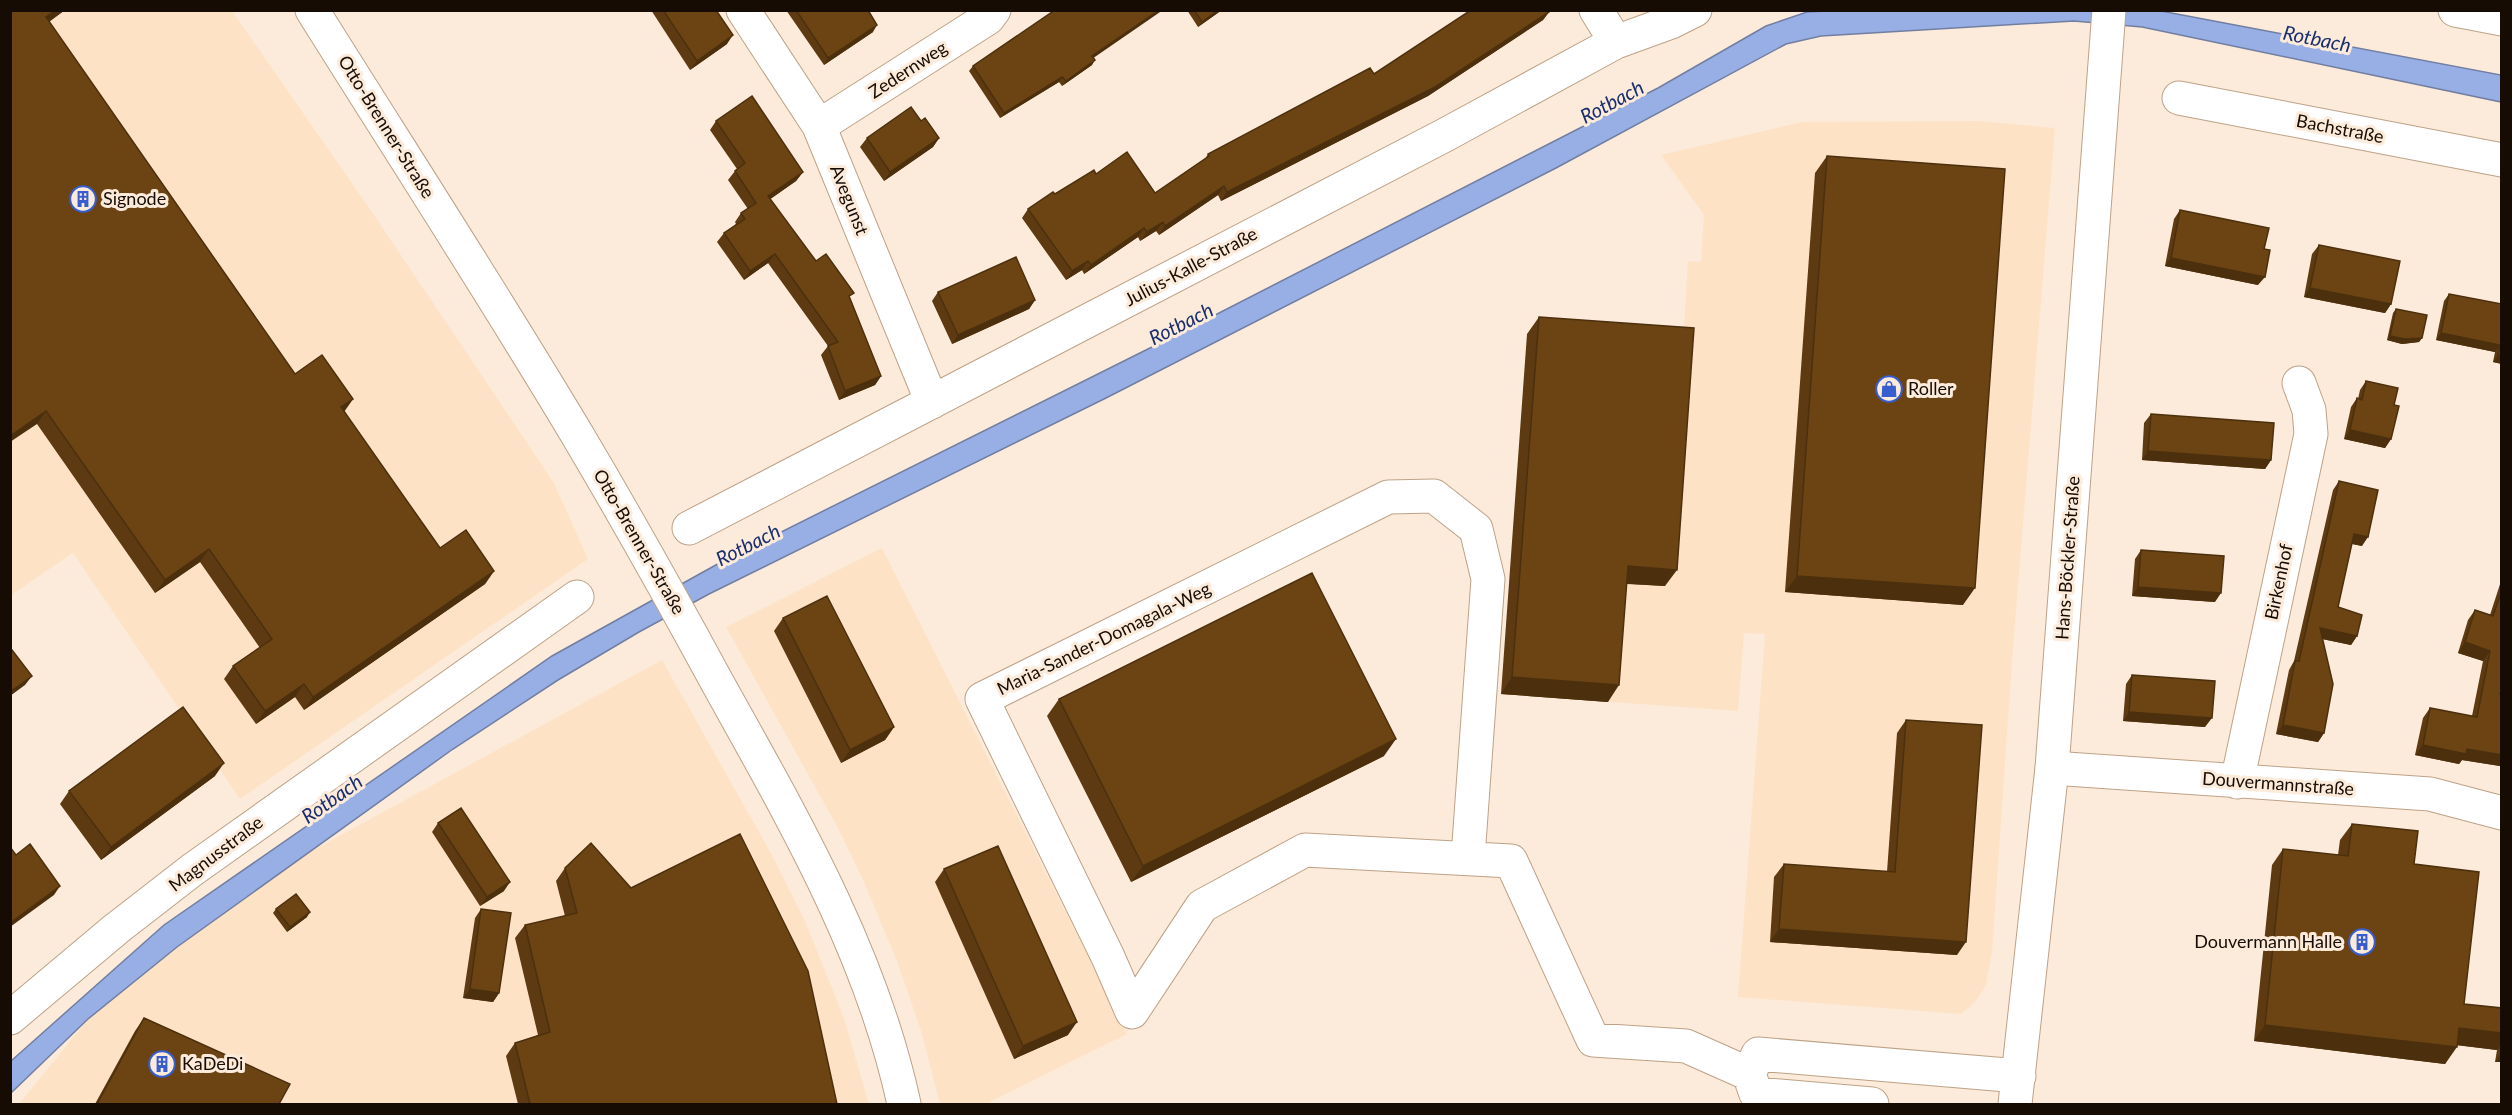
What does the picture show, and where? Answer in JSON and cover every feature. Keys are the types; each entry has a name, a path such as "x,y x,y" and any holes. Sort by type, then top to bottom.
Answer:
{"street":[{"name":"Otto-Brenner-Straße","path":"312,10 579,438 686,624 813,855 863,965 896,1069 904,1104"},
{"name":"Avegunst","path":"743,10 819,126 932,402"},
{"name":"Zedernweg","path":"819,126 988,18 994,10"},
{"path":"1596,10 1616,42"},
{"name":"Julius-Kalle-Straße","path":"689,528 1444,135 1616,42 1671,22 1695,10"},
{"name":"Hans-Böckler-Straße","path":"2017,1090 2052,768 2109,10"},
{"path":"2455,10 2502,19"},
{"name":"Bachstraße","path":"2179,98 2502,160"},
{"name":"Birkenhof","path":"2237,782 2311,434 2309,410 2299,383"},
{"name":"Maria-Sander-Domagala-Weg","path":"1468,857 1488,579 1476,530 1434,496 1388,497 982,699 1108,957 1132,1012 1202,906 1305,850 1511,861 1593,1040 1686,1046 1754,1074 1872,1104"},
{"name":"Magnusstraße","path":"10,1018 116,929 192,870 577,597"},
{"name":"Douvermannstraße","path":"2052,768 2430,794 2502,813"},
{"name":"Maria-Sander-Domagala-Weg","path":"1754,1074 2017,1090"}],"shaded area":[{"path":"11,11 232,11 372,212 554,483 588,559 240,799 73,553 11,595"},
{"path":"1978,121 2055,128 2013,648 1992,952 1986,985 1975,1002 1961,1014 1738,997 1765,634 1744,633 1738,711 1501,694 1683,345 1688,261 1701,262 1704,215 1661,155 1802,122"},
{"path":"882,548 1127,1034 986,1104 940,1104 922,1034 897,961 864,882 838,828 726,627"},
{"path":"662,660 773,857 805,921 844,1018 869,1104 19,1104 88,1019 177,947 297,859"}],"water":[{"path":"2161,11 2501,75 2501,102 2142,27 2074,21 1821,36 1786,44 1556,168 1106,398 709,594 639,632 558,680 453,749 177,947 88,1019 11,1093 11,1061 164,925 552,656 723,561 1180,333 1658,88 1766,26 1807,12"}],"building":[{"name":"Signode","path":"10,10 56,10 46,17 295,374 322,355 353,399 341,407 440,548 466,530 494,571 313,697 304,684 265,711 233,666 272,639 209,549 165,580 46,411 10,436"},
{"path":"663,10 716,10 733,35 697,61"},
{"path":"796,10 868,10 877,25 828,58"},
{"path":"1055,10 1159,10 1092,56 1095,60 1066,81 1062,77 1004,113 973,66"},
{"path":"1194,10 1218,10 1202,22"},
{"path":"1471,10 1548,10 1549,12 1435,87 1227,192 1224,186 1165,226 1163,222 1147,232 1144,228 1091,265 1088,261 1072,271 1028,209 1053,192 1055,194 1094,170 1096,174 1127,152 1155,193 1209,156 1208,154 1370,68 1374,74"},
{"path":"752,96 803,172 768,196 816,261 826,254 854,293 849,296 881,376 845,391 828,346 838,342 775,254 750,271 724,233 745,219 741,213 756,203 735,171 745,163 716,121"},
{"path":"911,107 921,121 925,118 939,138 890,172 867,138"},
{"name":"Roller","path":"1827,156 2005,169 1975,588 1797,576"},
{"path":"2180,210 2269,228 2264,249 2270,250 2265,277 2171,258"},
{"path":"2319,245 2400,261 2391,304 2310,288"},
{"path":"1016,257 1035,300 958,335 938,292"},
{"path":"2449,294 2502,304 2502,356 2498,355 2500,345 2441,333"},
{"path":"2396,309 2427,315 2422,338 2405,339 2390,336"},
{"path":"1539,317 1694,328 1677,570 1628,566 1619,685 1512,677"},
{"path":"2366,381 2398,388 2394,405 2399,406 2391,439 2350,430 2357,398 2362,400"},
{"path":"2151,414 2274,423 2271,460 2148,451"},
{"path":"2339,481 2378,490 2368,537 2354,534 2338,607 2362,615 2357,636 2320,628 2333,684 2324,733 2283,725 2295,661 2299,661"},
{"path":"2141,550 2224,556 2221,593 2138,587"},
{"path":"1312,573 1396,739 1143,866 1059,699"},
{"path":"2502,590 2502,689 2500,694 2502,694 2502,755 2467,749 2466,754 2423,745 2430,708 2477,717 2490,651 2465,642 2475,610 2493,616"},
{"path":"827,596 894,727 850,750 783,618"},
{"path":"12,650 32,676 10,692 10,651"},
{"path":"2132,675 2215,681 2212,718 2129,712"},
{"path":"183,707 224,763 111,847 69,791"},
{"path":"1906,720 1982,725 1966,942 1779,929 1784,864 1895,872"},
{"path":"461,808 510,882 487,897 438,823"},
{"name":"Douvermann Halle","path":"2352,824 2418,831 2414,864 2479,872 2464,1004 2502,1008 2502,1033 2459,1028 2457,1047 2265,1025 2283,849 2348,856"},
{"path":"740,834 808,971 837,1104 530,1104 515,1043 550,1032 525,925 577,913 565,868 591,843 631,888"},
{"path":"30,844 60,886 10,923 10,847 16,855"},
{"path":"998,846 1077,1022 1023,1046 944,869"},
{"path":"296,894 310,912 290,927 276,909"},
{"path":"481,909 511,913 499,993 470,989"},
{"name":"KaDeDi","path":"144,1018 290,1084 279,1104 97,1104"}],"place":[{"name":"Signode","path":"83,199"},
{"name":"Roller","path":"1889,389"},
{"name":"Douvermann Halle","path":"2362,942"},
{"name":"KaDeDi","path":"162,1064"}],"water label":[{"name":"Rotbach","path":"2317,39"},
{"name":"Rotbach","path":"1612,102"},
{"name":"Rotbach","path":"1181,324"},
{"name":"Rotbach","path":"748,545"},
{"name":"Rotbach","path":"332,799"}]}
